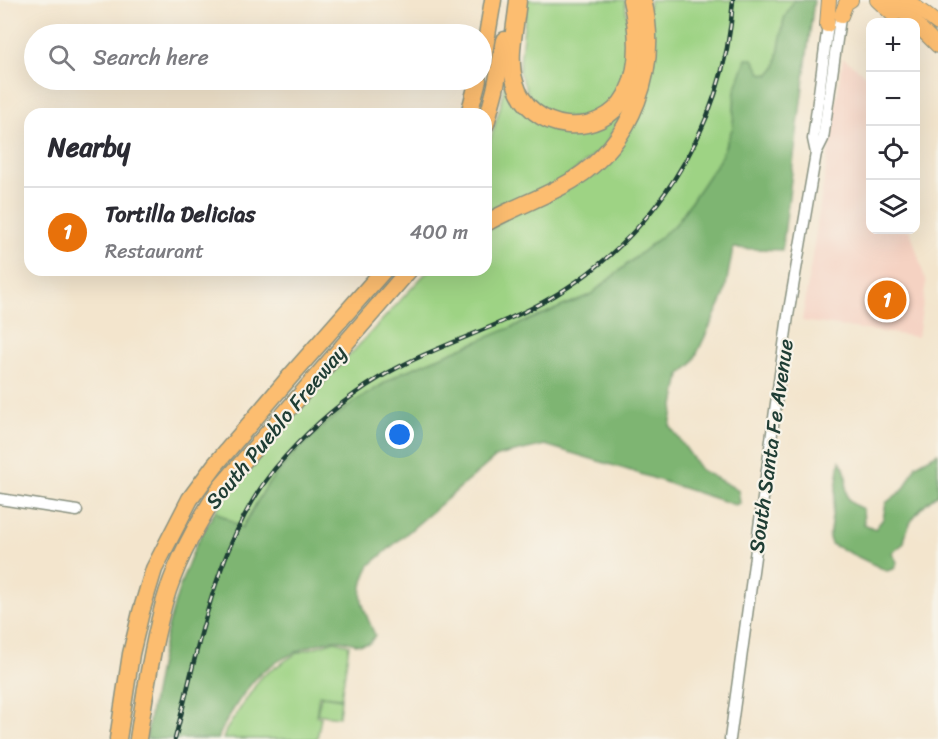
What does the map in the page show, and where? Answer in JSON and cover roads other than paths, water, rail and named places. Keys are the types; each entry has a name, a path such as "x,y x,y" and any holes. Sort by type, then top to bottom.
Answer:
{"highway":[{"path":"480,24 483,0"},
{"path":"489,24 493,0"},
{"path":"490,108 498,80 512,0"},
{"path":"518,0 512,66 518,90 526,104 538,115 553,123 569,126 587,124 603,118 617,107 627,93 633,77 637,46 631,0"},
{"path":"492,220 574,179 597,162 616,140 637,102 645,75 648,34 643,0"},
{"path":"468,108 471,90"},
{"path":"469,108 475,90"},
{"name":"South Pueblo Freeway","path":"118,739 131,654 141,612 154,569 190,499 215,465 379,276"},
{"name":"South Pueblo Freeway","path":"138,739 150,661 165,601 183,554 200,519 221,487 404,276"},
{"path":"350,339 385,310 416,276"}],"main road":[{"path":"827,25 829,0"},
{"path":"841,16 846,3 851,0"},
{"path":"877,0 892,14 904,6"},
{"path":"890,0 938,22"},
{"path":"919,0 938,22"},
{"path":"920,28 938,46"}],"street":[{"name":"South Santa Fe Avenue","path":"816,153 813,139 827,25 834,0"},
{"name":"South Santa Fe Avenue","path":"730,739 789,316 816,153 823,139 842,0"},
{"path":"0,499 77,511"}],"railway":[{"path":"175,739 214,590 243,518 262,486 285,457 307,435 341,404 366,386 417,358 532,308 574,283 612,253 645,219 673,181 697,139 715,95 727,48 733,0"}],"place":[{"name":"Tortilla Delicias","path":"887,300"}]}
